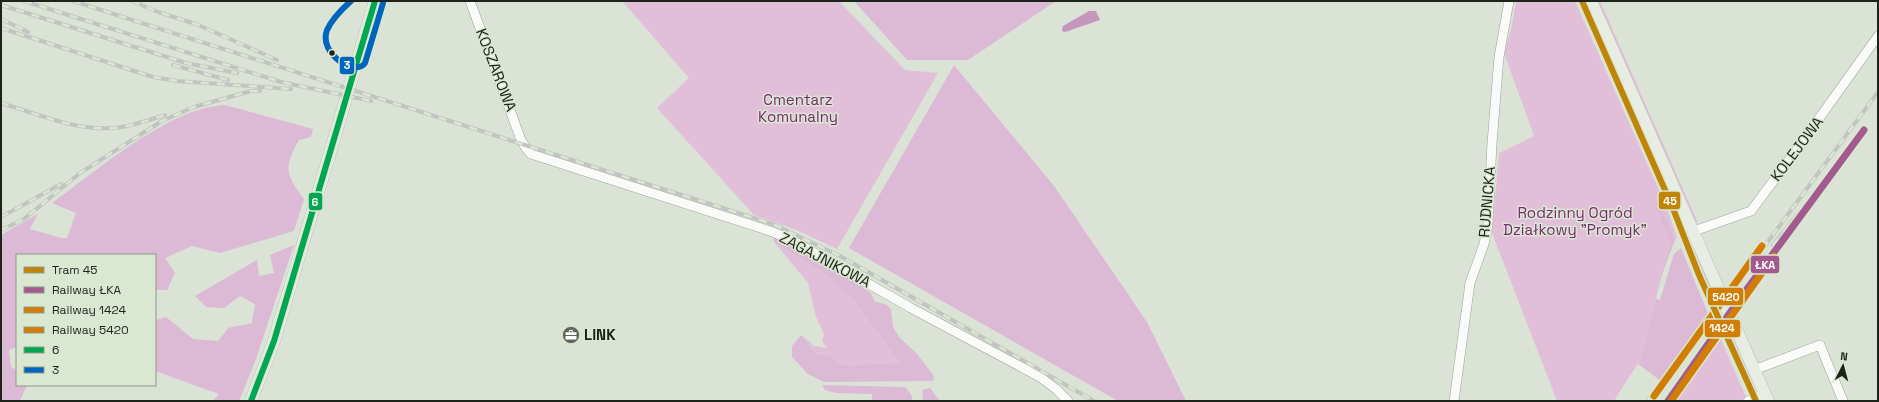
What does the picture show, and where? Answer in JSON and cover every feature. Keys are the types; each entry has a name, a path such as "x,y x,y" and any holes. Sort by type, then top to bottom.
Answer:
{"main road":[{"path":"251,401 274,341 375,1"},
{"path":"1592,1 1766,397"}],"street":[{"name":"KOSZAROWA","path":"470,1 521,140"},
{"name":"RUDNICKA","path":"1454,401 1470,283 1484,244 1488,224 1492,143 1499,56 1509,1"},
{"name":"KOLEJOWA","path":"1694,232 1751,211 1796,152 1878,36"},
{"name":"ZAGAJNIKOWA","path":"521,140 528,151 536,156 770,231 790,239 911,308 1040,377 1056,389 1068,401"},
{"path":"1754,370 1820,345 1843,401"},
{"path":"1748,401 1766,397"}],"green space":[{"name":"Cmentarz Komunalny","path":"622,1 839,1 905,70 938,73 837,249 794,229 754,215 657,108 689,78"},
{"name":"Rodzinny Ogród Działkowy \"Promyk\"","path":"1516,1 1575,1 1667,208 1677,238 1675,240 1660,201 1656,203 1670,244 1640,360 1614,401 1557,401 1492,233 1499,153 1534,136 1504,53 1511,30"},
{"path":"1583,1 1586,1 1686,230 1684,233"},
{"path":"1597,1 1600,1 1698,223 1694,221"},
{"path":"775,243 827,275 855,302 900,363 840,365 830,355 817,355 801,335 814,346 827,348 822,341 824,334 816,317 808,283"},
{"path":"1688,243 1692,243 1719,303 1715,308"},
{"path":"1727,324 1757,391 1755,395 1724,328"},
{"path":"1719,335 1746,397 1739,401 1672,401 1715,338 1717,339"}],"shaded area":[{"path":"854,1 1056,1 968,60 907,60"},
{"path":"1089,11 1096,11 1100,20 1065,32 1062,31 1063,26"},
{"path":"954,65 1054,186 1147,322 1186,401 1118,401 849,248"},
{"path":"225,105 313,129 311,137 299,140 290,158 290,177 293,184 304,199 294,231 220,253 192,246 165,258 175,273 167,290 156,290 156,254 16,254 16,347 9,350 11,367 16,370 16,386 27,386 20,401 1,401 1,235 38,214 30,229 61,238 67,238 76,213 52,203 141,138 179,117 208,107"},
{"path":"1660,201 1675,240 1661,277 1670,244 1655,203"},
{"path":"776,238 845,275 871,293 874,301 887,305 891,309 893,327 899,337 917,354 934,376 933,381 824,382 808,374 792,357 792,346 801,335 817,355 830,355 840,365 900,363 855,302 827,275 775,243 773,239"},
{"path":"294,245 256,359 239,401 213,401 219,394 156,371 156,320 166,317 193,339 218,341 228,328 252,323 255,304 240,296 224,308 206,307 195,296 257,260 259,276 274,273 270,255"},
{"path":"1681,248 1709,316 1661,381 1638,364 1656,299 1660,300 1674,254"},
{"path":"822,385 905,387 911,394 913,401 872,401 872,394 836,393 825,390"},
{"path":"930,388 940,401 923,401 922,390"}],"railway":[{"path":"24,1 281,82 371,101"},
{"path":"73,1 773,224 840,256 1094,401"},
{"path":"132,1 158,12 196,24 277,60"},
{"path":"1,5 186,63 237,73"},
{"path":"1,19 28,32"},
{"path":"1,28 153,77 177,81 291,89"},
{"path":"173,65 228,80"},
{"path":"1,230 24,219 80,173 162,121 194,107 251,91 260,91"},
{"path":"1647,401 1689,349 1878,92"},
{"path":"1,103 57,121 86,127 115,128 140,123 165,115"},
{"path":"1773,245 1852,147"},
{"path":"1,217 61,184"}],"tram line":[{"name":"45","path":"1582,1 1672,206 1699,275 1756,401"}],"rail line":[{"name":"ŁKA","path":"1668,401 1741,297 1864,130"},
{"name":"5420","path":"1654,396 1762,246"},
{"name":"1424","path":"1671,401 1774,256"}],"transit line":[{"name":"3","path":"351,1 332,22 327,30 326,39 328,47 333,55 339,61 354,67 360,67 365,63 383,3"},
{"name":"6","path":"251,401 274,341 375,1"}],"place":[{"name":"LINK","path":"571,335"}]}
